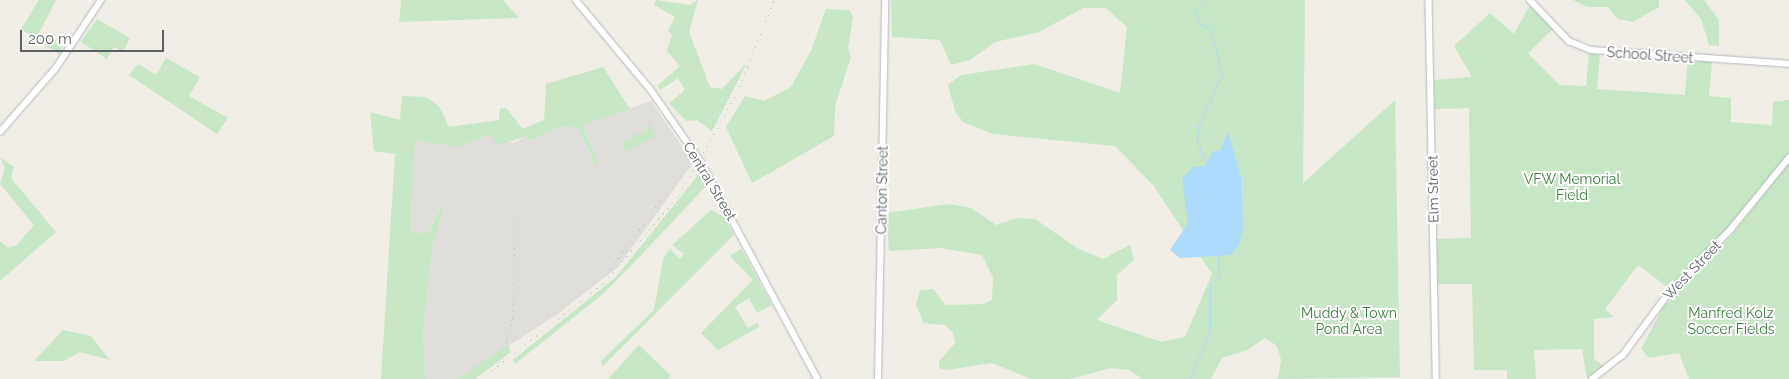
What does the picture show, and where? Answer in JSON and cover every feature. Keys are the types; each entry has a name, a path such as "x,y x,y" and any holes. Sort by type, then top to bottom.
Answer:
{"main road":[{"path":"0,132 56,68 101,0"},
{"name":"Central Street","path":"576,0 651,90 701,162 818,379"},
{"name":"Canton Street","path":"878,379 885,0"},
{"name":"Elm Street","path":"1429,0 1436,379"},
{"name":"School Street","path":"1530,0 1569,41 1591,50 1789,64"},
{"name":"West Street","path":"1592,379 1623,355 1668,294 1731,229 1789,158"}],"shaded area":[{"path":"651,101 693,163 618,267 556,315 457,379 426,379 423,334 432,249 442,214 440,207 427,234 410,231 415,139 458,147 491,134 513,143 527,136 530,141 563,126 578,128 595,165 599,162 583,125"}],"green space":[{"path":"39,0 56,0 39,33 62,46 60,55 21,29"},
{"path":"401,0 503,0 519,18 399,22"},
{"path":"656,0 690,5 698,0 689,32 710,87 722,89 747,63 712,131 697,120 686,121 669,103 685,90 678,78 660,90 657,86 680,66 667,51 672,35 668,31 675,17 654,5"},
{"name":"Muddy & Town Pond Area","path":"891,0 1305,0 1303,183 1395,100 1400,377 1278,379 1281,360 1277,346 1265,338 1247,350 1222,358 1211,379 1142,379 1130,370 1111,368 1070,379 1031,379 992,363 947,370 939,368 939,361 955,343 953,333 945,325 924,323 916,305 920,290 933,289 946,305 984,304 992,300 993,277 982,255 941,248 889,251 886,213 949,204 971,208 996,225 1017,218 1035,219 1077,248 1103,259 1130,245 1134,260 1117,275 1117,300 1097,320 1161,342 1185,337 1212,274 1153,185 1115,146 993,134 963,122 955,111 948,85 961,75 1034,64 1120,93 1127,27 1106,8 1083,8 1039,32 995,42 970,60 951,65 940,40 892,37"},
{"path":"1573,0 1659,0 1659,7 1633,22 1618,19 1608,7 1587,7"},
{"path":"1685,0 1704,0 1719,20 1719,46 1709,45 1701,19"},
{"name":"VFW Memorial Field","path":"1530,5 1553,29 1528,53 1560,85 1586,86 1589,53 1600,55 1597,89 1685,95 1688,60 1712,61 1709,96 1731,98 1731,122 1772,125 1773,102 1789,100 1789,155 1733,223 1670,289 1638,265 1605,309 1614,317 1594,319 1594,359 1605,367 1587,379 1582,349 1534,350 1536,379 1507,379 1507,370 1474,370 1472,284 1438,284 1437,239 1471,238 1469,108 1435,109 1434,80 1472,77 1454,46 1490,13 1514,34"},
{"path":"826,9 850,10 853,17 848,48 851,57 835,106 834,136 752,183 726,127 745,96 764,101 791,87 811,51"},
{"path":"97,19 130,38 123,52 114,47 107,59 81,42"},
{"path":"166,58 200,77 189,96 228,118 217,134 129,75 138,64 156,75"},
{"path":"603,67 630,109 583,125 599,163 595,165 578,128 563,126 529,141 527,136 498,145 491,134 458,147 415,140 410,231 427,234 441,206 442,214 432,249 423,334 426,379 381,379 395,154 374,151 370,112 400,120 402,96 426,97 439,106 449,127 499,120 500,109 506,108 523,129 544,120 546,84"},
{"path":"650,123 656,136 626,151 621,142 646,130"},
{"path":"0,157 14,167 11,178 56,232 0,281 0,241 8,248 17,245 34,225 0,184 5,168"},
{"name":"Manfred Kolz Soccer Fields","path":"1789,163 1789,379 1689,379 1679,353 1649,358 1641,349 1663,307 1731,236"},
{"path":"699,174 707,185 643,253 603,294 515,364 513,360 616,277"},
{"path":"711,210 724,217 734,235 603,366 601,361 654,310 663,259 670,249 680,259 684,254 672,245"},
{"path":"741,249 772,305 757,313 749,298 735,307 748,328 757,323 759,327 718,350 701,333 753,280 730,256"},
{"path":"63,330 91,336 110,360 80,352 64,361 34,361"},
{"path":"508,345 511,352 475,379 457,379"},
{"path":"639,345 671,376 668,379 608,379"}],"water":[{"path":"1228,132 1241,177 1243,229 1239,244 1231,255 1180,258 1170,250 1188,223 1182,178 1193,167 1205,166 1213,151 1220,151"}],"waterway":[{"path":"1205,0 1195,10 1199,24 1210,28 1222,74 1198,127 1197,141 1207,165"},
{"path":"1190,379 1210,330 1210,285 1219,276 1218,257"}],"railway":[{"path":"481,379 604,283 679,195 737,93 774,0"},
{"path":"606,275 663,197"},
{"path":"492,366 508,339 513,318 515,216"}]}
